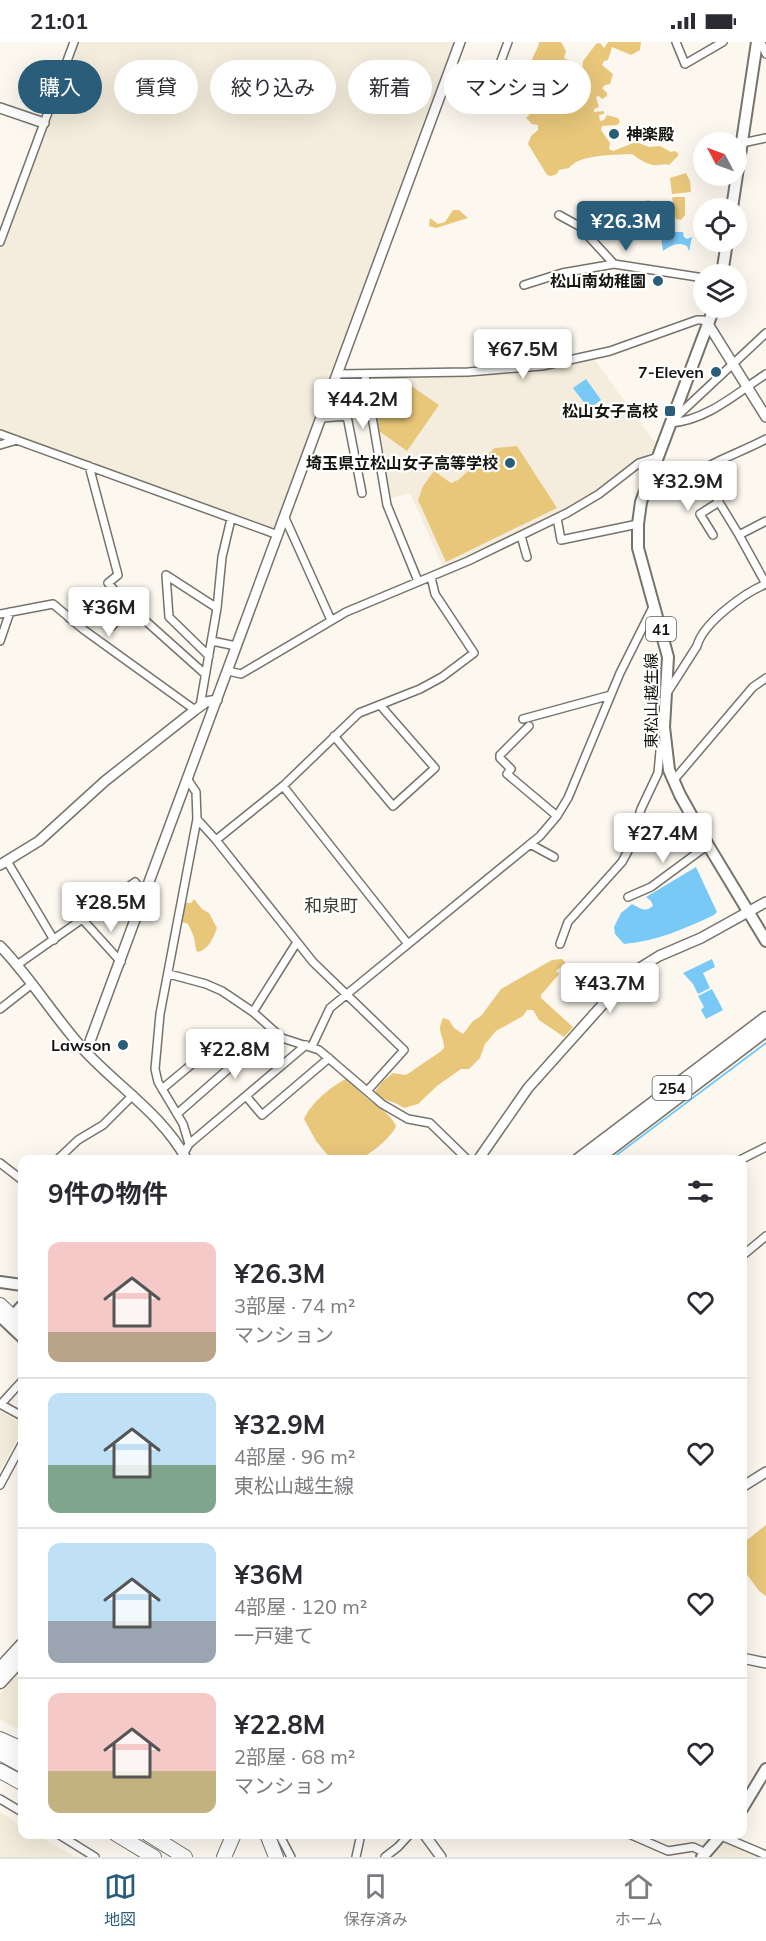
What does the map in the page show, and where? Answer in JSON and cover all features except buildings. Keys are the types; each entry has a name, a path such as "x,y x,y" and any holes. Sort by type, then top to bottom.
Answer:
{"highway":[{"name":"254","path":"585,1155 766,1018"},
{"name":"254","path":"602,1155 766,1030"},
{"path":"0,1305 14,1316"},
{"path":"0,1669 18,1649"},
{"path":"0,1682 18,1662"},
{"path":"0,1739 18,1747"},
{"path":"0,1753 18,1763"},
{"path":"0,1771 18,1781"},
{"path":"117,1839 145,1857"},
{"path":"124,1839 154,1857"},
{"path":"156,1839 185,1857"},
{"path":"215,1857 224,1839"},
{"path":"224,1857 232,1839"},
{"path":"269,1839 276,1857"}],"main road":[{"path":"744,132 759,42"},
{"name":"東松山越生線","path":"710,318 641,502 638,548 668,657 664,742 673,781 708,845 766,941"},
{"path":"0,1282 18,1284"},
{"path":"747,1792 766,1769"},
{"path":"704,1855 718,1839"}],"street":[{"path":"0,242 74,42"},
{"path":"86,1052 460,42"},
{"path":"501,60 508,42"},
{"path":"676,42 685,64 723,42"},
{"path":"759,42 766,54"},
{"path":"0,108 44,123"},
{"path":"747,141 766,138"},
{"path":"559,215 579,226 614,264"},
{"path":"524,285 562,273 614,264 693,276"},
{"path":"338,374 468,372 542,366 610,351 697,320 703,320 735,364 766,417"},
{"path":"670,423 766,333"},
{"path":"670,423 680,422 708,412 766,374"},
{"path":"365,375 387,505 418,582"},
{"path":"322,418 347,416 362,493"},
{"path":"0,434 278,535"},
{"path":"0,445 17,440"},
{"path":"667,693 705,630 742,597 766,584 700,471 719,460 766,440"},
{"path":"228,671 237,674 248,671 331,620 387,593 431,577 521,536 599,494 639,463 658,458"},
{"path":"89,466 118,575 108,583 129,606 205,674"},
{"path":"713,535 700,514 719,502"},
{"path":"285,518 331,620"},
{"path":"557,518 561,540 638,524"},
{"path":"197,708 212,641 222,556 231,519"},
{"path":"739,536 766,521"},
{"path":"521,536 527,557"},
{"path":"209,656 169,617 166,575 217,608"},
{"path":"216,840 283,786 359,713 420,689 442,677 474,653 435,594 431,577"},
{"path":"0,614 53,604 69,618 197,708"},
{"path":"189,1144 309,1046 328,1011 540,836 557,816 568,798 611,695 654,605"},
{"path":"69,618 88,609 112,626 129,606"},
{"path":"0,641 10,612"},
{"path":"212,641 236,646"},
{"path":"673,781 753,687 766,678"},
{"path":"523,719 611,695"},
{"path":"54,940 4,863 39,841 105,781 197,708 217,700"},
{"path":"334,736 393,806 435,768 380,705"},
{"path":"529,726 500,755 500,759 511,769 507,774 557,816"},
{"path":"560,944 568,922 622,862 628,851 641,809 658,773 660,751 664,742"},
{"path":"186,1155 189,1144 183,1124 158,1082 155,1069 158,1032 197,819 196,792 188,780"},
{"path":"283,786 408,944"},
{"path":"197,819 313,962 404,1050 367,1091"},
{"path":"530,844 554,857"},
{"path":"628,897 651,887 708,845"},
{"path":"17,965 135,882 146,895"},
{"path":"481,1155 528,1088 621,981 659,956 701,938 766,902"},
{"path":"83,920 121,962"},
{"path":"253,1012 297,942"},
{"path":"0,946 86,1052 165,1127 185,1155"},
{"path":"169,974 214,987 253,1012 282,1038 309,1046 329,1058 382,1104 403,1116 430,1123 463,1155"},
{"path":"0,1009 32,984"},
{"path":"162,1089 227,1035 243,1056 177,1114"},
{"path":"246,1096 262,1115 329,1058"},
{"path":"62,1155 78,1140 103,1125 133,1095"},
{"path":"747,1156 766,1147"},
{"path":"0,1163 18,1177"},
{"path":"747,1252 766,1236"},
{"path":"18,1385 1,1404 18,1414"},
{"path":"0,1485 18,1451"},
{"path":"747,1483 766,1472"},
{"path":"747,1659 766,1663"},
{"path":"0,1799 18,1810"},
{"path":"66,1839 95,1857"},
{"path":"282,1839 291,1857"},
{"path":"356,1857 360,1839"},
{"path":"385,1857 405,1839"},
{"path":"428,1839 441,1857"},
{"path":"640,1839 668,1851 693,1847 704,1855"},
{"path":"731,1839 766,1854"}],"shaded area":[{"path":"77,42 455,42 448,60 444,60 444,72 432,104 432,60 348,60 348,114 428,114 276,526 271,529 0,432 0,249 50,114 102,114 102,60 70,60"},
{"path":"539,42 561,42 566,51 564,58 568,60 531,60"},
{"path":"608,42 641,42 640,50 631,55 612,47 608,60 602,65 613,74 610,84 602,88 607,96 602,99 599,96 596,97 599,107 594,109 594,112 604,111 604,114 599,115 600,121 604,120 607,115 618,118 620,122 617,125 602,126 601,130 610,143 609,149 613,151 636,142 649,147 660,146 671,152 675,151 678,156 669,165 656,165 645,162 632,154 598,156 574,163 569,168 559,170 557,174 547,175 528,144 531,136 538,130 538,125 532,124 526,118 530,114 591,114 591,60 584,60 596,44 600,43 604,48"},
{"path":"686,173 690,181 691,192 672,194 670,178"},
{"path":"673,197 685,197 685,215 681,220 676,219"},
{"path":"649,200 652,204 645,215 643,231 634,232 630,205"},
{"path":"654,206 669,223 667,227 646,230 648,215"},
{"path":"453,210 459,210 468,218 436,228 429,226 430,218 438,224 445,222"},
{"name":"埼玉県立松山女子高等学校","path":"594,359 657,445 655,449 621,476 570,510 444,569 410,493 388,499 369,378 509,374 542,371"},
{"path":"404,381 439,405 407,451 379,431 377,420"},
{"path":"517,446 557,508 446,562 418,500 423,486 434,471 451,483 458,480 495,448"},
{"path":"194,899 202,909 209,913 217,928 208,946 198,952 188,924 182,922 181,917 186,903 191,903"},
{"path":"562,959 566,963 556,971 559,974 541,998 573,1027 564,1037 539,1020 533,1010 527,1010 523,1016 496,1031 485,1044 480,1058 469,1069 461,1069 437,1086 418,1104 404,1108 374,1093 393,1073 406,1075 444,1048 440,1031 443,1018 449,1020 454,1028 463,1034 473,1021 481,1016 501,989 552,960"},
{"path":"346,1079 386,1112 396,1126 390,1136 367,1155 328,1155 316,1141 304,1119 311,1107 334,1086"},
{"path":"0,1411 18,1422 18,1437 0,1471"},
{"path":"766,1525 766,1596 759,1591 747,1574 747,1540"},
{"path":"18,1673 18,1729 0,1720 0,1694"},
{"path":"0,1812 18,1823 18,1839 44,1839 75,1857 0,1857"},
{"path":"726,1841 763,1857 712,1857"}],"water":[{"path":"674,232 683,232 687,239 692,237 689,251 687,246 677,244 663,251 661,237"},
{"path":"586,379 601,400 589,409 573,388"},
{"path":"696,867 717,912 670,934 624,944 615,934 614,927 621,913 632,904 642,909 650,908 653,906 646,897"},
{"path":"712,959 715,967 703,973 710,988 698,994 683,973"},
{"path":"712,989 723,1010 706,1019 701,1010 704,1007 698,996"}],"waterway":[{"path":"617,1155 766,1043"}],"place":[{"name":"神楽殿","path":"614,134"},
{"name":"松山南幼稚園","path":"658,281"},
{"name":"7-Eleven","path":"716,372"},
{"name":"松山女子高校","path":"670,411"},
{"name":"埼玉県立松山女子高等学校","path":"510,463"},
{"name":"Lawson","path":"123,1045"}],"district":[{"name":"和泉町","path":"331,905"}]}
